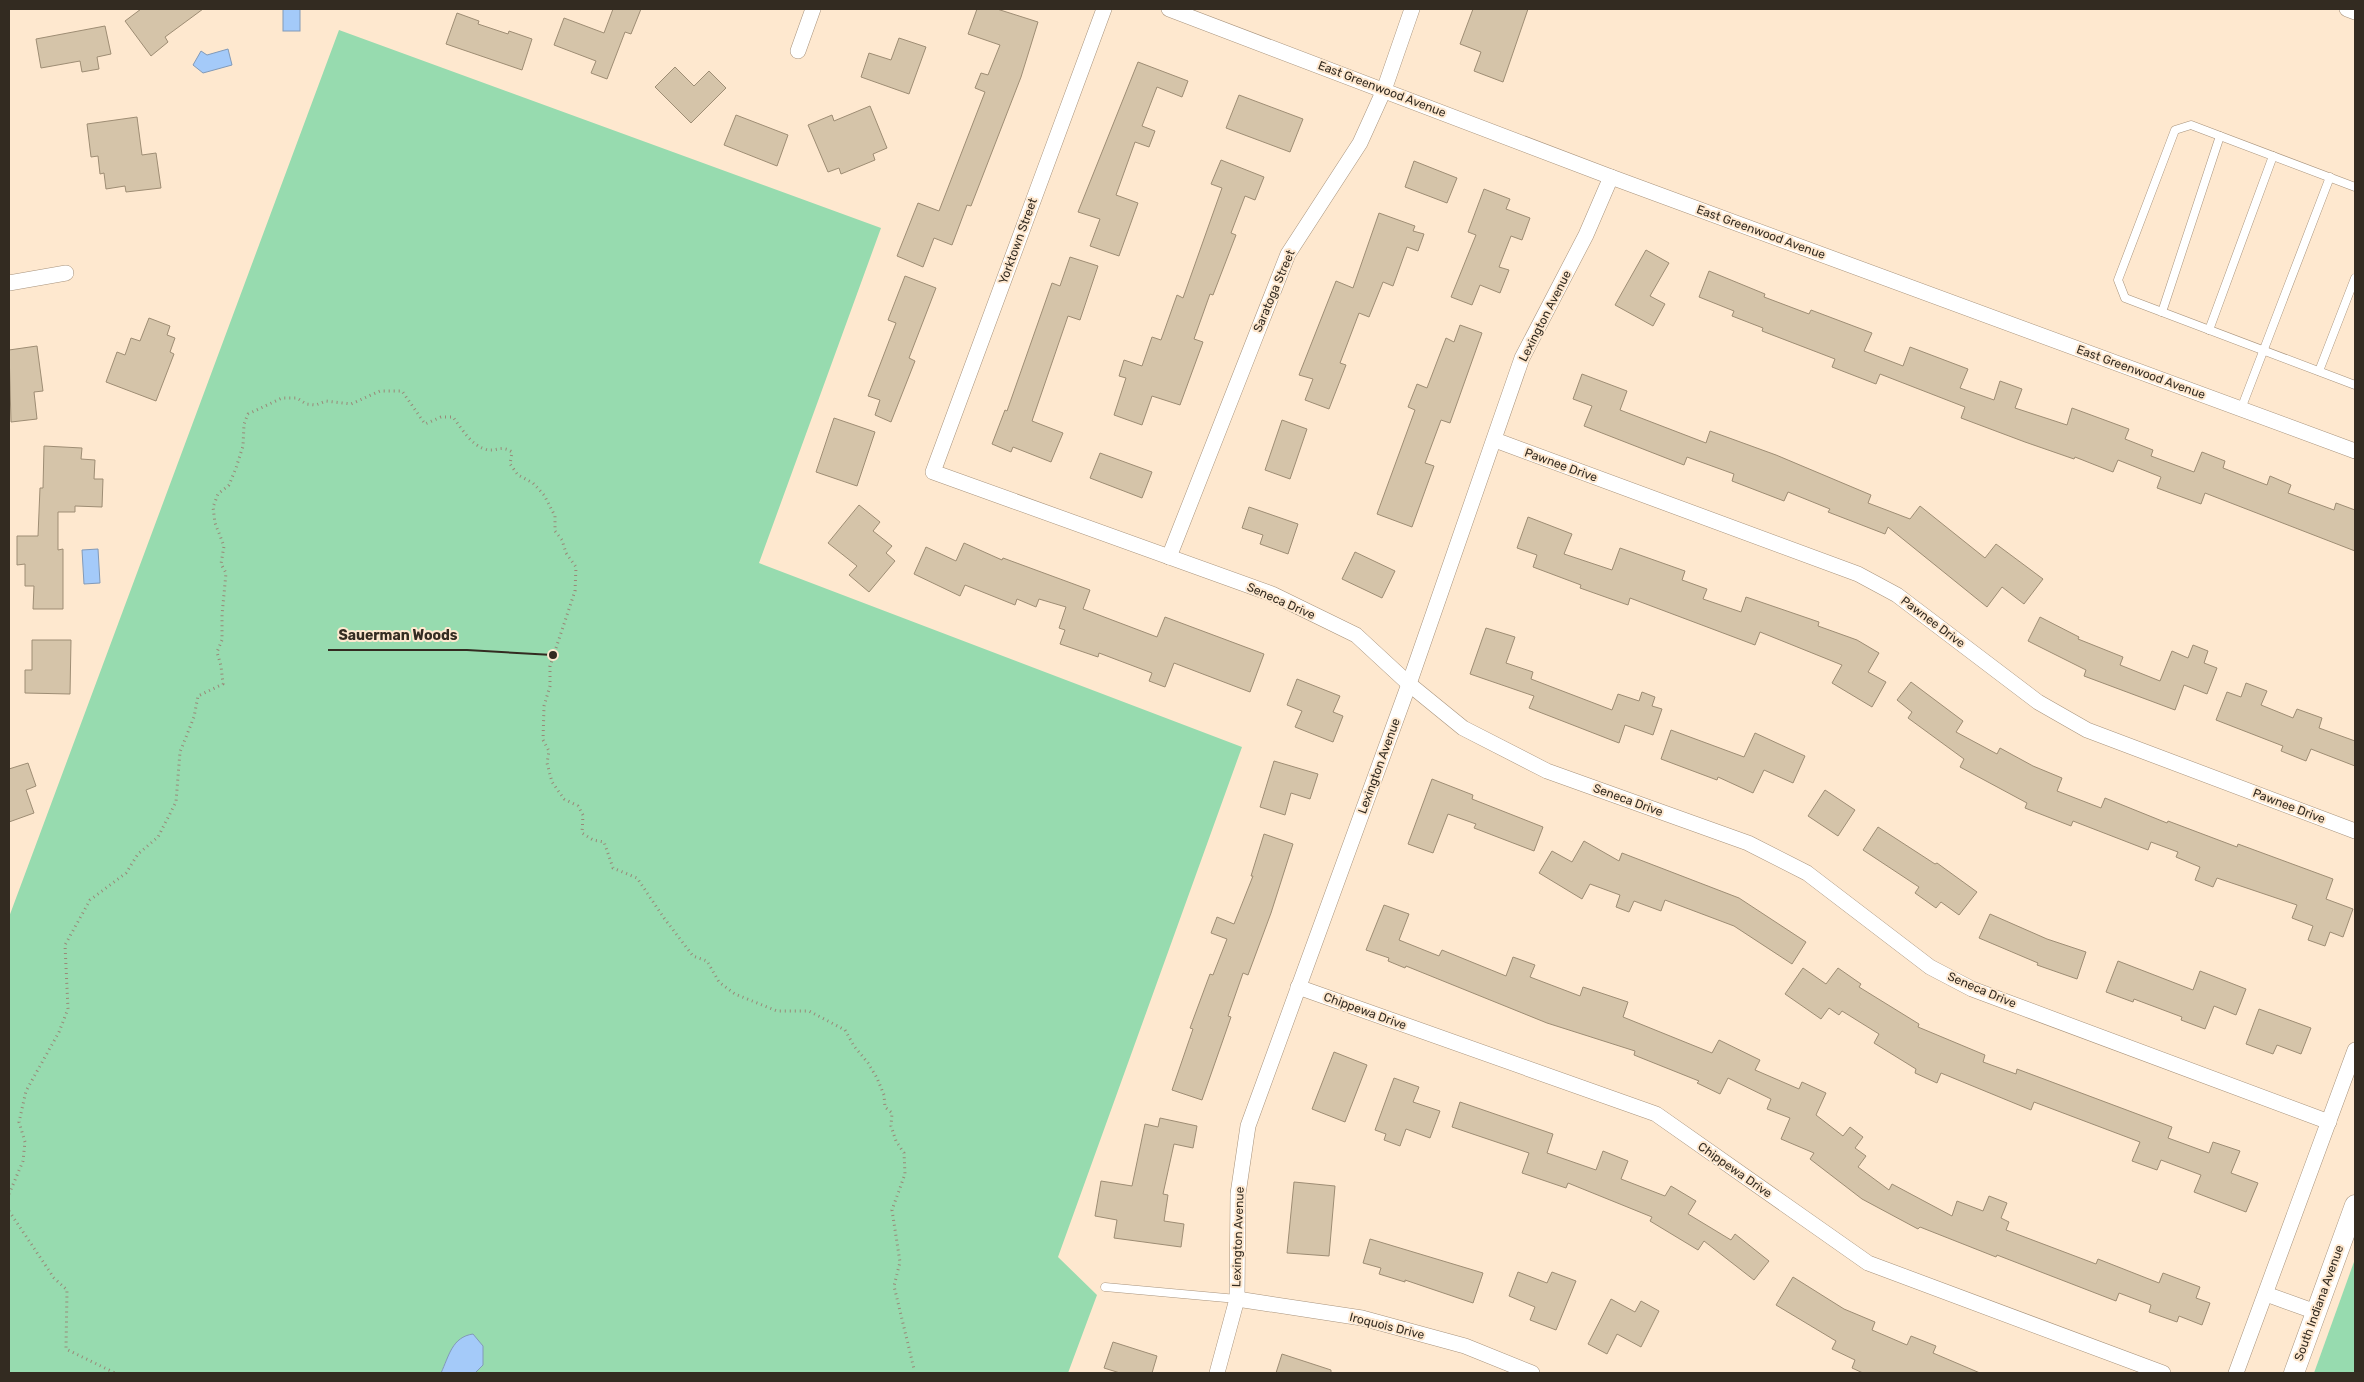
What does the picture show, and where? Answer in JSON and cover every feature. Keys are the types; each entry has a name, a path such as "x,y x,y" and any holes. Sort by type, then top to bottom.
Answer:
{"main road":[{"name":"South Indiana Avenue","path":"2297,1371 2316,1312 2355,1206"}],"street":[{"path":"798,51 813,9"},
{"name":"Yorktown Street","path":"933,472 1104,9"},
{"name":"East Greenwood Avenue","path":"1169,9 1611,177 2355,451"},
{"name":"Saratoga Street","path":"1168,557 1288,254 1360,143 1384,90 1412,9"},
{"path":"2347,9 2355,12"},
{"name":"Lexington Avenue","path":"1217,1373 1237,1299 1238,1194 1248,1126 1409,684 1522,358 1586,235 1611,177"},
{"path":"9,283 66,273"},
{"name":"Pawnee Drive","path":"1495,440 1858,574 1897,595 2038,702 2087,730 2355,831"},
{"name":"Seneca Drive","path":"933,472 1272,594 1356,635 1409,684 1463,728 1506,752 1547,771 1748,843 1807,873 1930,967 1972,989 2329,1122"},
{"name":"Chippewa Drive","path":"1298,987 1656,1114 1868,1263 2162,1373"},
{"path":"2236,1373 2355,1050"},
{"path":"2266,1294 2316,1312"},
{"name":"Iroquois Drive","path":"1237,1299 1362,1318 1465,1346 1532,1373"}],"lane":[{"path":"2355,187 2191,125 2175,130 2118,280 2126,298 2355,385"},
{"path":"2162,312 2220,136"},
{"path":"2209,330 2274,156"},
{"path":"2240,409 2330,177"},
{"path":"2319,371 2355,278"},
{"path":"1104,1287 1237,1299"}],"path":[{"path":"9,1194 22,1161 25,1142 19,1122 26,1091 59,1032 68,1009 65,945 90,900 126,873 138,854 158,837 176,802 180,752 194,717 198,696 223,684 217,652 222,640 226,573 221,564 224,546 215,522 212,507 218,494 229,485 236,468 243,446 244,424 248,414 282,398 297,398 306,404 316,405 326,401 351,404 380,391 402,391 425,424 441,417 453,418 470,440 485,449 505,447 512,452 510,464 518,476 533,483 544,495 555,516 555,531 562,540 566,553 576,567 575,591 550,666 550,686 544,706 543,740 549,751 547,762 552,782 564,799 578,806 582,815 582,833 593,840 604,842 613,868 637,878 693,956 707,961 719,982 735,994 777,1011 809,1010 845,1030 877,1078 884,1095 885,1107 892,1113 891,1126 896,1141 904,1154 906,1174 892,1210 900,1262 894,1286 914,1369"},
{"path":"9,1211 54,1278 67,1290 66,1348 115,1373"}],"green space":[{"path":"339,30 881,228 759,563 1242,747 1058,1257 1097,1295 1068,1373 9,1373 9,917"},
{"path":"2355,1259 2355,1373 2314,1373"}],"water":[{"path":"283,9 300,9 300,31 283,31"},
{"path":"228,49 232,65 203,73 193,65 201,51 207,55"},
{"path":"98,549 100,583 84,584 82,550"},
{"path":"473,1334 483,1346 483,1365 475,1373 441,1373 456,1343 460,1339"}],"building":[{"path":"141,9 203,9 165,37 168,42 151,56 125,21"},
{"path":"613,9 641,9 631,34 625,32 607,79 591,73 596,61 554,45 564,18 604,33"},
{"path":"977,9 997,9 1038,22 1021,77 971,206 967,205 952,245 934,238 923,267 897,256 918,203 939,211 985,92 975,88 981,73 988,75 1000,45 968,34"},
{"path":"1473,9 1528,9 1503,82 1474,71 1481,52 1460,44"},
{"path":"457,13 479,21 478,24 508,34 509,31 532,39 522,70 446,44"},
{"path":"105,26 111,54 97,57 99,69 82,72 80,61 41,68 36,39"},
{"path":"899,38 926,47 909,94 861,77 869,53 891,60"},
{"path":"1138,62 1188,81 1182,97 1157,87 1142,126 1155,131 1149,147 1135,142 1116,195 1138,203 1119,256 1090,246 1100,219 1078,212"},
{"path":"675,67 694,86 709,71 726,88 691,123 655,87"},
{"path":"1239,95 1303,119 1290,152 1226,128"},
{"path":"870,106 887,148 873,154 875,160 841,174 839,168 828,172 808,125 832,115 834,121"},
{"path":"736,115 788,135 777,166 724,145"},
{"path":"137,117 142,155 156,153 161,188 126,192 125,186 106,189 104,173 100,174 98,156 91,157 87,124"},
{"path":"1221,160 1264,177 1255,200 1245,196 1231,233 1236,235 1213,295 1210,294 1194,339 1203,342 1180,405 1152,396 1142,425 1114,415 1126,378 1119,376 1124,360 1142,366 1152,337 1161,340 1177,295 1183,298 1222,188 1211,184"},
{"path":"1414,161 1457,178 1447,203 1405,187"},
{"path":"1484,189 1510,199 1506,209 1530,218 1522,240 1511,236 1499,267 1509,270 1500,293 1480,285 1472,305 1451,297 1476,235 1468,232"},
{"path":"1379,213 1415,226 1413,231 1424,234 1418,251 1407,247 1393,286 1383,282 1369,317 1359,313 1340,363 1346,365 1329,409 1305,400 1313,379 1299,375 1336,281 1353,288"},
{"path":"1646,250 1669,263 1650,296 1665,304 1653,326 1615,305"},
{"path":"1070,257 1098,266 1080,320 1068,316 1032,421 1063,433 1051,462 1013,447 1011,452 992,444 1005,410 1007,411 1052,283 1060,286"},
{"path":"1709,271 1765,294 1764,297 1809,314 1811,310 1872,333 1864,351 1903,366 1910,347 1968,369 1960,388 1994,400 2000,381 2022,389 2015,408 2067,425 2072,408 2129,429 2125,439 2153,450 2151,456 2194,472 2202,452 2225,461 2223,468 2267,485 2270,476 2291,485 2288,493 2334,510 2336,503 2355,510 2355,551 2205,493 2201,504 2157,488 2161,477 2118,460 2113,472 2075,457 2074,459 2025,442 1961,418 1965,407 1880,374 1876,384 1832,367 1835,359 1762,331 1763,328 1732,316 1734,311 1699,297"},
{"path":"905,276 936,288 909,358 915,361 891,422 875,415 880,400 868,396 896,323 888,320"},
{"path":"149,318 170,326 167,335 175,338 170,352 174,354 156,401 106,382 117,352 125,355 131,338 140,341"},
{"path":"1460,325 1482,333 1450,423 1441,420 1425,463 1434,466 1412,527 1377,514 1415,410 1408,407 1417,384 1427,388 1446,338 1454,342"},
{"path":"37,346 43,391 34,392 37,419 11,422 9,350"},
{"path":"1582,374 1627,391 1620,410 1706,443 1710,431 1776,455 1871,495 1868,503 1910,519 1920,506 1985,558 1996,544 2043,579 2024,604 2002,587 1987,607 1888,527 1885,534 1828,512 1830,509 1788,492 1784,501 1732,481 1734,474 1687,457 1684,465 1584,426 1592,406 1573,399"},
{"path":"834,418 875,432 857,486 816,472"},
{"path":"1282,420 1307,429 1290,479 1265,470"},
{"path":"44,446 82,448 81,459 95,460 94,479 103,479 102,507 75,506 75,512 58,512 58,550 63,549 63,609 33,609 34,586 25,586 25,564 17,565 17,536 38,536 40,488 43,488"},
{"path":"1100,453 1152,472 1142,498 1090,478"},
{"path":"859,505 880,522 873,531 892,546 886,553 895,561 869,592 849,575 857,566 828,543"},
{"path":"1249,507 1298,524 1288,554 1260,544 1263,535 1242,528"},
{"path":"1528,517 1572,534 1564,554 1612,570 1620,548 1685,571 1682,580 1707,589 1703,599 1741,612 1746,597 1819,622 1818,626 1857,640 1879,653 1868,672 1886,682 1872,707 1832,683 1842,665 1760,632 1755,645 1630,598 1628,605 1580,588 1581,585 1533,567 1537,555 1517,548"},
{"path":"964,543 1002,560 1003,558 1090,590 1083,609 1157,637 1165,617 1264,654 1250,692 1174,663 1165,687 1149,681 1152,673 1099,653 1098,657 1060,644 1065,630 1059,628 1066,607 1039,599 1036,607 1017,599 1015,605 965,585 960,596 914,574 926,547 956,561"},
{"path":"1355,552 1395,571 1382,598 1342,579"},
{"path":"2040,617 2079,637 2078,639 2123,657 2120,665 2160,681 2172,651 2188,658 2193,645 2208,651 2204,663 2217,668 2207,694 2184,685 2175,710 2084,676 2086,670 2028,641"},
{"path":"1486,628 1515,637 1506,663 1533,672 1531,679 1612,710 1618,694 1639,701 1642,692 1655,697 1652,706 1662,709 1653,735 1625,725 1619,743 1529,708 1534,696 1470,674"},
{"path":"32,640 71,640 70,694 25,693 25,670 32,670"},
{"path":"1297,679 1340,696 1333,712 1343,716 1333,742 1295,727 1302,711 1287,705"},
{"path":"1911,682 1963,721 1956,732 1997,754 2000,748 2033,766 2062,778 2057,791 2101,808 2105,798 2167,823 2168,821 2237,847 2238,844 2333,879 2326,899 2353,909 2343,937 2330,932 2325,946 2308,940 2313,926 2292,918 2297,905 2217,878 2213,887 2195,880 2200,867 2176,857 2178,852 2151,842 2148,850 2073,821 2071,826 2025,808 2027,803 1960,767 1964,759 1908,718 1912,712 1897,700"},
{"path":"2246,683 2267,691 2261,705 2293,718 2297,709 2322,718 2319,728 2355,741 2355,766 2311,749 2306,761 2281,751 2283,746 2216,720 2227,692 2241,697"},
{"path":"1671,730 1744,757 1755,733 1805,756 1793,783 1764,770 1753,793 1718,777 1717,780 1661,759"},
{"path":"1274,761 1318,774 1310,799 1291,793 1285,815 1260,807"},
{"path":"28,763 36,786 26,790 34,813 9,822 9,769"},
{"path":"1432,779 1473,795 1472,799 1543,827 1534,851 1474,828 1476,824 1448,814 1433,853 1408,844"},
{"path":"1825,790 1855,810 1838,836 1808,816"},
{"path":"1878,827 1935,864 1937,863 1977,892 1959,915 1941,902 1936,908 1915,893 1919,887 1863,850"},
{"path":"1264,834 1293,844 1271,913 1248,975 1243,973 1228,1016 1231,1017 1202,1100 1172,1090 1193,1029 1190,1028 1210,974 1213,975 1227,939 1211,933 1217,917 1234,924 1253,876 1251,876"},
{"path":"1584,841 1619,861 1622,853 1739,898 1806,942 1792,964 1734,926 1665,900 1661,911 1634,901 1629,912 1616,907 1620,895 1590,884 1582,899 1539,873 1552,851 1572,862"},
{"path":"1384,905 1409,914 1399,940 1439,956 1442,950 1506,976 1513,957 1535,965 1530,977 1580,996 1583,987 1628,1002 1623,1017 1712,1053 1719,1040 1760,1060 1755,1070 1799,1089 1802,1082 1826,1093 1816,1115 1843,1136 1850,1127 1863,1137 1855,1148 1866,1156 1858,1167 1889,1190 1892,1184 1952,1216 1957,1201 1983,1211 1989,1196 2007,1203 2001,1218 2009,1222 2006,1230 2096,1264 2098,1259 2159,1283 2163,1273 2200,1287 2196,1298 2210,1303 2202,1325 2179,1316 2177,1322 2149,1312 2151,1305 2119,1293 2116,1301 1920,1227 1918,1229 1862,1199 1810,1159 1814,1153 1781,1139 1790,1118 1767,1109 1771,1099 1728,1078 1720,1094 1697,1083 1699,1081 1634,1055 1635,1051 1547,1023 1406,966 1405,968 1388,961 1389,958 1366,950"},
{"path":"1990,914 2047,939 2086,952 2077,979 2037,965 2038,963 1979,938"},
{"path":"2118,961 2193,990 2200,971 2246,989 2236,1015 2214,1006 2205,1029 2181,1020 2182,1017 2134,999 2133,1002 2106,992"},
{"path":"1803,968 1826,984 1838,968 1861,984 1859,987 1919,1024 1918,1027 1985,1055 1983,1062 2016,1074 2017,1069 2172,1127 2168,1138 2209,1153 2213,1142 2240,1151 2231,1173 2258,1183 2246,1212 2194,1192 2201,1175 2161,1160 2157,1170 2132,1161 2140,1142 2034,1102 2031,1110 1941,1073 1937,1083 1915,1073 1916,1069 1874,1043 1879,1034 1842,1011 1839,1015 1829,1008 1821,1019 1785,994"},
{"path":"2259,1009 2311,1028 2301,1054 2277,1045 2273,1054 2246,1044"},
{"path":"1334,1052 1367,1065 1345,1122 1312,1109"},
{"path":"1394,1078 1419,1087 1413,1102 1440,1111 1430,1138 1406,1129 1400,1146 1384,1140 1386,1134 1375,1130"},
{"path":"1460,1102 1553,1134 1547,1153 1596,1170 1603,1151 1628,1161 1621,1179 1665,1196 1671,1186 1696,1201 1688,1214 1731,1240 1735,1234 1769,1261 1754,1280 1704,1241 1698,1250 1650,1221 1652,1217 1568,1183 1566,1188 1522,1173 1529,1153 1452,1127"},
{"path":"1160,1118 1197,1126 1193,1148 1174,1144 1163,1194 1168,1195 1164,1221 1184,1224 1181,1247 1114,1238 1117,1220 1095,1216 1101,1181 1132,1186 1145,1124 1158,1127"},
{"path":"1294,1182 1335,1186 1329,1256 1287,1253"},
{"path":"1370,1239 1483,1273 1473,1303 1405,1280 1405,1282 1379,1274 1381,1268 1363,1263"},
{"path":"1518,1272 1547,1283 1552,1272 1576,1281 1556,1330 1530,1320 1535,1307 1509,1296"},
{"path":"1793,1277 1844,1309 1875,1322 1872,1330 1907,1345 1911,1336 1936,1346 1933,1353 1980,1373 1863,1373 1852,1368 1855,1360 1832,1349 1836,1341 1776,1305"},
{"path":"1611,1299 1635,1312 1641,1301 1659,1311 1641,1347 1617,1334 1607,1354 1588,1344"},
{"path":"1113,1342 1157,1356 1152,1373 1120,1373 1104,1368"},
{"path":"1282,1354 1331,1370 1331,1373 1276,1373"}],"place":[{"name":"Sauerman Woods","path":"553,655"}]}
